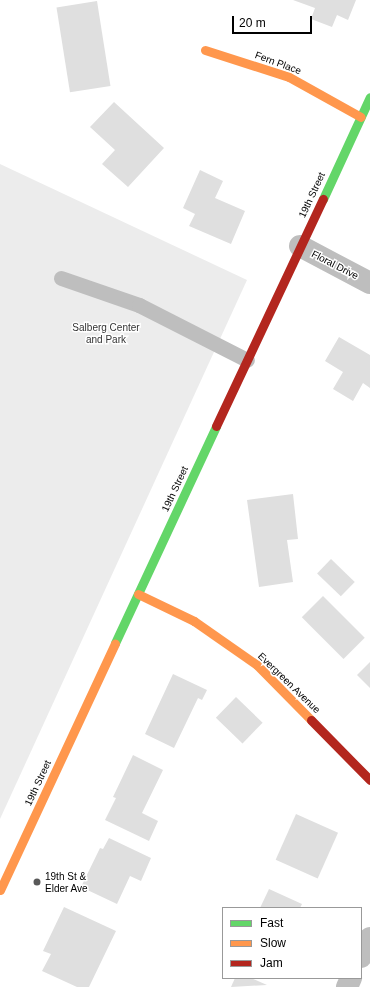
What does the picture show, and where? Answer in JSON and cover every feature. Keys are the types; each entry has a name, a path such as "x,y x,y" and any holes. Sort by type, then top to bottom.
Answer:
{"street":[{"name":"Fern Place","path":"205,50 289,77 361,117"},
{"name":"19th Street","path":"0,890 6,861 138,594 370,97"},
{"name":"Floral Drive","path":"300,246 370,283"},
{"name":"Evergreen Avenue","path":"138,594 194,621 257,665 370,780"},
{"path":"362,956 370,938"}],"lane":[{"path":"62,278 139,305 247,360"}],"green space":[{"name":"Salberg Center and Park","path":"0,164 247,280 0,819"}],"building":[{"path":"293,0 356,0 348,20 337,15 332,27 311,19 315,8"},
{"path":"97,1 110,86 70,92 57,7"},
{"path":"114,102 164,148 128,187 102,164 115,150 90,127"},
{"path":"200,170 223,181 215,198 245,211 231,244 189,226 195,214 183,208"},
{"path":"339,337 370,355 370,388 363,383 353,401 333,389 343,372 325,361"},
{"path":"293,494 298,539 287,540 293,582 259,587 247,500"},
{"path":"331,559 355,582 341,596 317,573"},
{"path":"323,596 365,638 344,659 302,617"},
{"path":"370,662 370,688 357,675"},
{"path":"173,674 207,690 202,700 198,698 174,748 145,734"},
{"path":"236,697 263,723 242,744 216,718"},
{"path":"133,755 163,770 142,813 158,821 149,841 105,820 116,798 113,797"},
{"path":"296,814 338,833 318,878 276,860"},
{"path":"109,838 151,858 141,881 130,876 117,904 81,887 100,848 103,849"},
{"path":"269,889 302,904 300,907 260,907"},
{"path":"64,907 116,931 89,987 77,987 42,971 51,954 43,951"},
{"path":"235,979 253,979 267,985 231,987"}],"traffic: fast":[{"path":"323,199 370,97"},
{"path":"115,643 216,426"}],"traffic: slow":[{"path":"205,50 289,77 361,117"},
{"path":"138,594 194,621 257,665 311,720"},
{"path":"0,890 115,643"}],"traffic: jam":[{"path":"216,426 323,199"},
{"path":"311,720 370,780"}],"place":[{"name":"19th St & Elder Ave","path":"37,882"}]}
